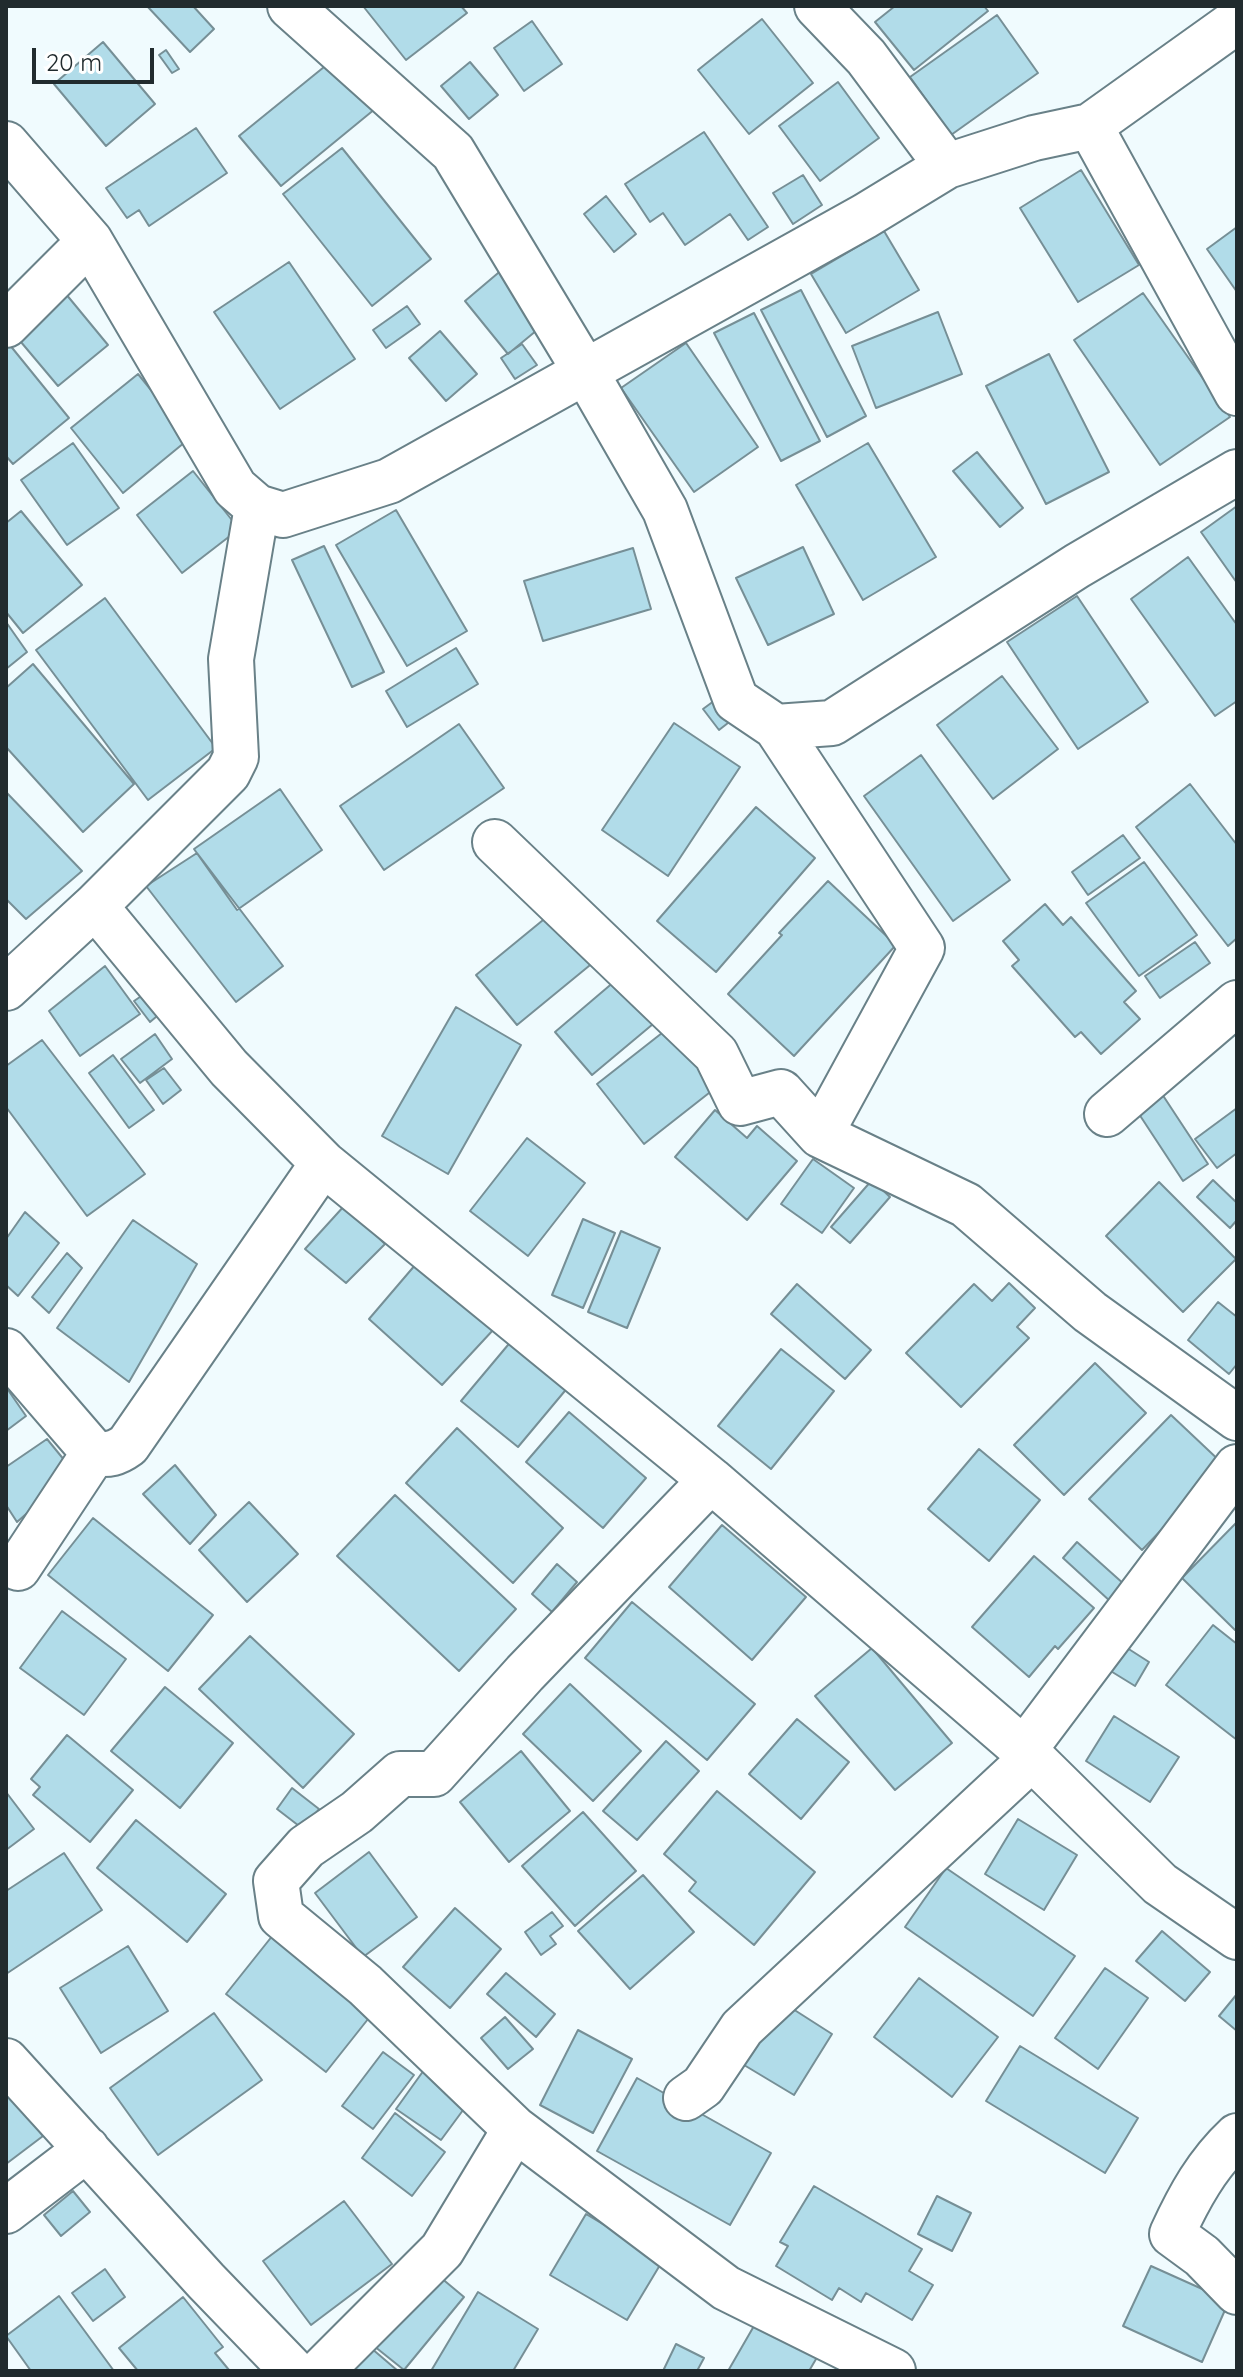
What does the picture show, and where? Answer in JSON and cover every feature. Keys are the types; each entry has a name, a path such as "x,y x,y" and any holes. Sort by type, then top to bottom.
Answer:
{"street":[{"path":"290,6 453,152 665,510 736,700 776,727 922,948 820,1135"},
{"path":"817,6 866,57 947,166"},
{"path":"6,144 90,241 235,488 257,507 283,515 389,481 865,216 947,166 1034,138 1090,126 1237,21"},
{"path":"1090,126 1237,393"},
{"path":"6,325 90,241"},
{"path":"776,727 832,723 1077,566 1237,472"},
{"path":"6,988 95,906 228,773 236,757 231,659 257,507"},
{"path":"495,842 716,1054 740,1103 781,1092 820,1135 966,1205 1090,1312 1237,1418"},
{"path":"95,906 229,1068 323,1163 711,1480 1028,1754 1160,1884 1237,1937"},
{"path":"1107,1114 1237,1003"},
{"path":"6,1351 94,1453 105,1455 118,1452 128,1445 323,1163"},
{"path":"18,1568 94,1453"},
{"path":"686,2098 703,2086 742,2028 1028,1754 1237,1467"},
{"path":"711,1480 525,1673 434,1774 400,1774 357,1812 306,1847 276,1881 281,1916 365,1985 515,2129 726,2288 893,2371"},
{"path":"6,2061 206,2281 293,2371"},
{"path":"321,2371 442,2250 515,2129"},
{"path":"1237,2136 1217,2154 1189,2197 1172,2234 1202,2256 1237,2292"},
{"path":"6,2211 87,2149"}],"building":[{"path":"147,6 193,6 214,29 190,52"},
{"path":"363,6 461,6 467,13 406,60"},
{"path":"895,6 984,6 988,11 914,70 875,22"},
{"path":"997,15 1038,73 951,135 910,77"},
{"path":"762,19 813,83 749,134 698,70"},
{"path":"532,21 562,64 524,91 494,48"},
{"path":"103,42 155,104 106,146 54,84"},
{"path":"166,50 179,69 172,73 159,55"},
{"path":"340,54 381,104 281,186 239,136"},
{"path":"470,62 498,95 469,119 441,86"},
{"path":"838,82 879,138 820,181 779,126"},
{"path":"196,128 227,173 149,226 139,210 127,218 106,188"},
{"path":"704,132 768,227 748,240 730,214 685,245 663,213 650,222 625,184"},
{"path":"342,148 431,259 372,306 283,194"},
{"path":"1081,170 1139,265 1078,302 1020,208"},
{"path":"803,175 822,205 793,224 773,193"},
{"path":"606,196 636,234 614,252 584,214"},
{"path":"1237,227 1237,292 1207,249"},
{"path":"884,231 919,290 846,333 811,274"},
{"path":"289,262 355,359 280,409 214,312"},
{"path":"504,268 548,321 508,354 465,301"},
{"path":"61,288 108,345 58,386 10,329"},
{"path":"801,290 866,416 827,437 761,310"},
{"path":"1143,293 1230,417 1160,465 1074,340"},
{"path":"407,306 420,324 386,348 373,330"},
{"path":"938,312 962,374 876,408 852,346"},
{"path":"754,313 820,441 781,461 714,333"},
{"path":"440,331 477,374 446,401 409,358"},
{"path":"686,343 758,447 694,492 621,388"},
{"path":"9,344 69,418 13,464 6,456 6,346"},
{"path":"522,344 537,365 515,379 501,358"},
{"path":"1049,354 1109,472 1046,504 986,386"},
{"path":"138,374 190,438 123,493 71,428"},
{"path":"73,443 119,508 67,545 21,480"},
{"path":"868,443 936,557 863,600 796,485"},
{"path":"977,452 1023,508 1000,527 953,471"},
{"path":"193,471 239,529 182,573 137,515"},
{"path":"1237,506 1237,583 1201,532"},
{"path":"396,510 467,631 407,666 336,545"},
{"path":"21,511 82,585 23,633 6,612 6,523"},
{"path":"324,546 384,672 352,687 292,560"},
{"path":"803,547 834,614 768,645 736,578"},
{"path":"633,548 651,609 543,641 524,581"},
{"path":"1188,557 1237,625 1237,701 1215,716 1131,599"},
{"path":"1077,596 1148,702 1078,749 1007,642"},
{"path":"105,598 216,748 148,800 36,650"},
{"path":"6,622 27,652 6,669"},
{"path":"456,648 478,684 407,727 386,691"},
{"path":"33,664 134,784 83,832 6,747 6,688"},
{"path":"1002,676 1058,749 993,799 937,725"},
{"path":"726,692 742,712 719,730 703,709"},
{"path":"674,723 740,767 668,876 602,830"},
{"path":"459,724 504,788 384,870 340,806"},
{"path":"921,755 1010,880 953,921 864,796"},
{"path":"1190,784 1237,845 1237,938 1228,946 1136,827"},
{"path":"280,789 322,850 237,910 194,849"},
{"path":"6,792 82,871 26,919 6,899"},
{"path":"756,807 815,858 716,972 657,921"},
{"path":"1123,835 1140,858 1088,895 1072,872"},
{"path":"197,853 283,966 236,1002 146,886"},
{"path":"1144,862 1197,935 1139,976 1086,903"},
{"path":"828,881 896,945 794,1056 728,994"},
{"path":"565,902 606,952 517,1025 476,975"},
{"path":"1045,904 1063,925 1071,917 1136,991 1124,1002 1140,1019 1101,1054 1081,1032 1075,1037 1012,966 1019,960 1003,941"},
{"path":"1195,942 1210,963 1160,998 1145,976"},
{"path":"105,966 140,1014 80,1056 49,1011"},
{"path":"622,975 659,1019 592,1075 555,1032"},
{"path":"156,986 169,1006 150,1022 134,1001"},
{"path":"456,1007 521,1045 448,1174 382,1136"},
{"path":"676,1022 723,1082 644,1144 597,1084"},
{"path":"155,1034 172,1059 140,1083 121,1059"},
{"path":"42,1040 145,1174 87,1216 6,1107 6,1066"},
{"path":"113,1055 154,1110 129,1128 89,1073"},
{"path":"164,1068 181,1090 163,1104 146,1080"},
{"path":"1162,1094 1208,1164 1183,1181 1137,1111"},
{"path":"1237,1108 1237,1153 1217,1168 1195,1139"},
{"path":"715,1110 747,1138 757,1126 797,1161 747,1220 675,1157"},
{"path":"527,1138 585,1183 528,1256 470,1211"},
{"path":"813,1159 854,1188 822,1233 781,1204"},
{"path":"872,1180 890,1197 850,1243 831,1227"},
{"path":"1213,1180 1237,1203 1237,1220 1230,1228 1197,1197"},
{"path":"1159,1182 1236,1259 1183,1312 1106,1236"},
{"path":"345,1205 385,1244 346,1283 305,1249"},
{"path":"25,1212 59,1243 18,1296 6,1285 6,1239"},
{"path":"583,1219 615,1233 583,1308 552,1295"},
{"path":"133,1220 197,1264 129,1382 57,1328"},
{"path":"621,1231 660,1248 627,1328 588,1312"},
{"path":"67,1253 82,1268 49,1313 32,1297"},
{"path":"416,1264 494,1329 442,1385 369,1319"},
{"path":"1009,1283 1035,1308 1017,1327 1029,1338 961,1407 906,1353 974,1284 992,1301"},
{"path":"797,1284 871,1350 845,1379 771,1314"},
{"path":"1218,1302 1237,1317 1237,1364 1229,1374 1188,1340"},
{"path":"513,1339 569,1386 518,1447 461,1401"},
{"path":"781,1349 834,1391 771,1469 718,1426"},
{"path":"1095,1363 1146,1413 1064,1495 1014,1445"},
{"path":"6,1387 26,1416 6,1431"},
{"path":"569,1412 646,1478 603,1528 526,1462"},
{"path":"1171,1415 1224,1465 1142,1550 1089,1499"},
{"path":"457,1428 563,1528 513,1583 406,1483"},
{"path":"47,1439 74,1472 17,1522 6,1505 6,1467"},
{"path":"979,1449 1040,1500 989,1561 928,1509"},
{"path":"175,1465 216,1515 190,1544 143,1494"},
{"path":"395,1495 516,1609 459,1671 337,1556"},
{"path":"249,1502 298,1554 247,1602 199,1550"},
{"path":"93,1518 213,1615 168,1671 48,1575"},
{"path":"1237,1522 1237,1628 1235,1630 1182,1578"},
{"path":"722,1525 806,1597 752,1660 669,1587"},
{"path":"1077,1542 1125,1585 1111,1602 1063,1558"},
{"path":"1034,1556 1094,1608 1029,1677 972,1627"},
{"path":"557,1564 577,1582 552,1612 532,1594"},
{"path":"632,1602 755,1704 707,1760 585,1658"},
{"path":"62,1611 126,1659 84,1715 20,1668"},
{"path":"1213,1625 1237,1644 1237,1740 1166,1685"},
{"path":"250,1636 354,1734 303,1788 199,1689"},
{"path":"1124,1646 1149,1662 1135,1686 1109,1670"},
{"path":"872,1648 952,1743 895,1790 815,1696"},
{"path":"570,1684 641,1751 593,1801 523,1734"},
{"path":"165,1687 233,1743 180,1808 111,1751"},
{"path":"1114,1716 1179,1757 1150,1802 1086,1761"},
{"path":"797,1719 849,1762 801,1819 749,1774"},
{"path":"67,1735 133,1790 90,1842 33,1795 40,1787 31,1779"},
{"path":"666,1741 699,1771 637,1840 603,1811"},
{"path":"521,1751 570,1811 509,1862 460,1802"},
{"path":"292,1788 319,1809 303,1829 277,1809"},
{"path":"717,1791 815,1872 754,1945 689,1891 696,1882 664,1854"},
{"path":"6,1792 34,1829 6,1850"},
{"path":"583,1812 636,1871 575,1926 522,1866"},
{"path":"1018,1819 1077,1855 1044,1910 985,1874"},
{"path":"136,1820 226,1894 187,1942 97,1868"},
{"path":"369,1852 417,1917 363,1957 315,1893"},
{"path":"64,1853 102,1910 6,1974 6,1891"},
{"path":"946,1868 1075,1956 1033,2016 905,1927"},
{"path":"643,1875 694,1932 630,1989 578,1931"},
{"path":"455,1908 501,1949 450,2008 403,1967"},
{"path":"552,1912 563,1926 550,1936 556,1944 541,1955 525,1932"},
{"path":"277,1930 376,2009 326,2072 226,1994"},
{"path":"1162,1931 1210,1972 1185,2001 1136,1961"},
{"path":"128,1946 168,2011 101,2053 60,1988"},
{"path":"1105,1968 1148,1998 1098,2069 1055,2038"},
{"path":"506,1973 555,2014 536,2037 487,1994"},
{"path":"919,1978 998,2037 952,2097 874,2037"},
{"path":"1237,1994 1237,2031 1219,2016"},
{"path":"782,2002 832,2034 794,2095 744,2065"},
{"path":"214,2013 262,2080 158,2155 110,2088"},
{"path":"505,2017 533,2049 508,2069 481,2038"},
{"path":"578,2030 632,2059 593,2133 540,2105"},
{"path":"1020,2046 1138,2118 1105,2173 986,2101"},
{"path":"383,2052 414,2075 373,2129 342,2106"},
{"path":"424,2070 469,2102 441,2140 396,2109"},
{"path":"637,2078 771,2153 730,2225 597,2151"},
{"path":"6,2089 43,2136 6,2164"},
{"path":"395,2113 445,2152 412,2196 362,2158"},
{"path":"814,2186 922,2249 909,2271 933,2285 912,2320 866,2293 861,2302 839,2288 832,2300 776,2266 788,2246 780,2242"},
{"path":"73,2191 90,2212 61,2236 44,2215"},
{"path":"937,2196 971,2213 952,2251 918,2234"},
{"path":"344,2201 392,2264 311,2325 263,2261"},
{"path":"586,2214 663,2260 627,2320 550,2275"},
{"path":"1151,2266 1229,2301 1202,2362 1123,2326"},
{"path":"105,2269 125,2297 93,2321 72,2293"},
{"path":"434,2272 464,2297 404,2370 374,2346"},
{"path":"478,2292 538,2329 513,2371 431,2371"},
{"path":"59,2296 114,2371 31,2371 6,2336"},
{"path":"183,2297 223,2347 215,2353 229,2370 138,2371 119,2348"},
{"path":"758,2319 819,2354 809,2371 728,2371"},
{"path":"676,2344 704,2358 697,2371 663,2371"},
{"path":"371,2348 398,2371 352,2371"}]}
